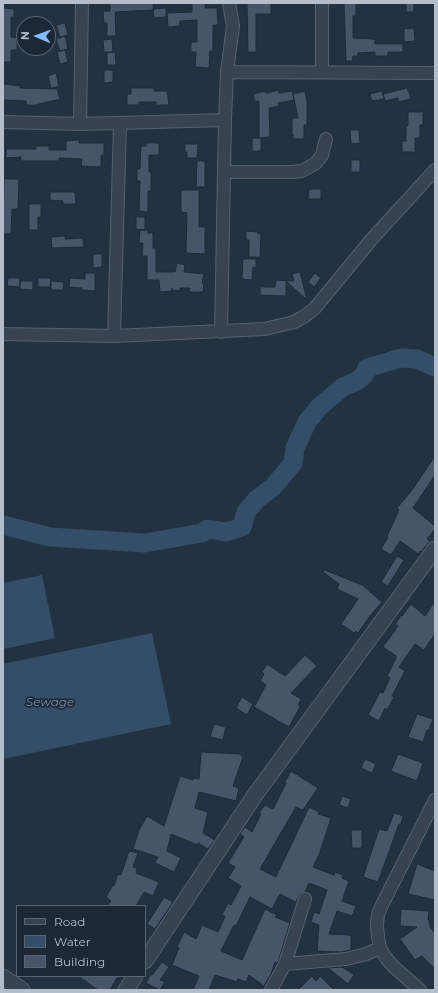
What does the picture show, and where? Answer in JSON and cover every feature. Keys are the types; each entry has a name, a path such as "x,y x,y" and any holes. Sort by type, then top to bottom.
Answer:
{"street":[{"path":"80,124 82,3"},
{"path":"221,332 225,120 227,72 233,26 229,3"},
{"path":"322,3 322,71"},
{"path":"227,72 322,71 435,73"},
{"path":"3,122 120,124 225,120"},
{"path":"114,336 120,124"},
{"path":"225,172 302,171 316,163 322,155 326,139"},
{"path":"3,334 114,336 221,332 265,329 294,322 315,308 371,240 435,170"},
{"path":"146,959 254,796 435,549"},
{"path":"420,990 394,967 380,948 377,925 378,914 434,803"},
{"path":"271,990 285,964 305,899"},
{"path":"285,964 346,959 366,954 380,948"},
{"path":"126,990 134,977"},
{"path":"3,978 22,990"}],"water":[{"path":"42,575 55,638 3,649 3,583"},
{"name":"Sewage","path":"152,633 171,724 3,759 3,664"}],"building":[{"path":"110,3 153,3 153,10 115,12 116,36 107,36 107,23 104,23 103,11 110,11"},
{"path":"192,3 205,3 205,8 217,8 218,25 213,25 213,51 210,51 209,68 195,67 196,52 191,52 191,42 197,42 197,20 180,21 180,26 168,27 167,13 192,12"},
{"path":"247,3 271,3 271,14 256,14 256,52 248,52"},
{"path":"344,3 356,3 356,16 353,16 353,38 375,39 375,44 403,44 403,52 388,52 388,56 375,56 375,52 358,53 358,56 353,56 352,61 346,61"},
{"path":"406,3 414,3 414,12 406,12"},
{"path":"3,8 14,9 14,17 11,17 11,37 16,38 16,50 11,50 11,62 3,62"},
{"path":"166,8 166,17 154,18 153,9"},
{"path":"65,23 68,35 60,37 56,25"},
{"path":"414,28 415,41 404,42 404,29"},
{"path":"65,36 68,49 60,51 56,39"},
{"path":"112,39 113,52 104,52 103,40"},
{"path":"65,50 68,62 60,64 57,52"},
{"path":"115,52 116,65 107,65 107,53"},
{"path":"104,70 113,70 113,82 104,83"},
{"path":"56,73 59,86 51,88 48,76"},
{"path":"3,84 21,86 20,88 57,89 60,99 35,105 26,105 26,101 3,100"},
{"path":"131,88 154,88 154,91 167,91 169,105 156,105 156,102 139,102 139,105 127,105 127,94 131,94"},
{"path":"407,88 411,99 398,102 398,98 385,101 383,94"},
{"path":"279,90 279,93 292,91 294,100 278,103 279,106 269,108 270,137 259,138 259,101 255,102 253,94"},
{"path":"305,91 307,102 307,125 304,125 304,139 293,139 292,118 298,118 293,94"},
{"path":"382,91 384,99 372,101 370,94"},
{"path":"408,112 423,112 423,125 420,125 420,138 415,138 415,152 402,152 402,141 406,141"},
{"path":"350,130 359,130 360,143 351,144"},
{"path":"252,138 261,138 261,151 252,151"},
{"path":"79,140 79,143 104,143 104,155 101,155 101,167 81,166 82,159 59,158 59,161 21,161 21,157 6,158 6,149 36,149 36,146 49,146 49,150 66,150 66,141"},
{"path":"146,143 159,143 158,155 149,155 151,191 148,191 148,212 139,211 140,181 137,181 137,169 140,169 141,146 146,146"},
{"path":"185,144 198,144 197,158 187,158"},
{"path":"351,160 360,160 360,172 351,172"},
{"path":"197,161 205,161 205,187 196,187"},
{"path":"4,179 19,179 18,209 12,209 11,234 3,234"},
{"path":"309,189 321,189 321,199 308,199"},
{"path":"181,190 199,190 199,227 205,227 205,254 186,253 187,213 181,212"},
{"path":"50,192 75,192 76,204 63,204 63,201 50,200"},
{"path":"29,204 41,204 41,217 38,217 38,230 29,230"},
{"path":"136,217 145,217 145,230 136,229"},
{"path":"140,230 148,230 148,233 153,233 153,248 156,248 156,272 175,272 177,263 185,265 184,272 204,274 202,283 204,283 203,292 189,292 190,288 180,288 180,291 172,290 160,292 159,280 147,280 147,256 142,256 143,243 139,243"},
{"path":"246,231 258,232 258,234 261,234 260,257 249,257 249,240 246,240"},
{"path":"65,236 65,239 83,238 84,247 52,248 51,237"},
{"path":"93,254 102,254 102,267 93,268"},
{"path":"243,259 256,259 256,268 253,267 252,280 242,279"},
{"path":"300,272 307,300 286,281 286,296 260,295 260,287 275,287 276,280 294,281 292,274"},
{"path":"85,273 95,273 95,291 69,287 70,278 85,279"},
{"path":"315,273 321,278 314,287 308,282"},
{"path":"8,278 20,278 20,287 7,286"},
{"path":"38,278 51,278 50,287 38,287"},
{"path":"20,281 33,281 33,290 20,289"},
{"path":"51,281 64,282 63,290 51,290"},
{"path":"435,456 435,475 413,508 435,526 435,529 427,539 430,541 418,554 400,541 391,555 381,549 388,537 387,536 399,510 397,508 412,490"},
{"path":"397,556 404,560 388,586 381,582"},
{"path":"325,570 362,585 382,602 358,633 356,631 354,633 341,624 358,599 337,589 339,584 323,572"},
{"path":"435,601 435,634 424,650 415,644 399,667 405,671 392,696 394,697 387,710 385,708 379,721 368,715 380,692 383,693 390,678 387,676 396,658 396,656 383,647 398,626 395,625 401,615 402,616 411,604 425,616"},
{"path":"305,655 317,666 291,693 301,699 298,705 300,707 289,727 254,707 266,685 260,681 264,674 262,672 267,664 285,676"},
{"path":"242,697 253,704 247,715 236,708"},
{"path":"417,714 433,719 423,742 408,737"},
{"path":"214,724 226,727 223,740 210,737"},
{"path":"201,752 242,754 241,756 243,757 233,786 239,788 236,801 199,792 195,808 208,812 203,833 215,840 208,849 198,843 197,845 171,834 167,851 181,858 174,872 155,863 158,857 133,849 139,830 147,816 164,826 180,776 193,780 193,778 199,779"},
{"path":"398,754 423,763 417,781 391,771"},
{"path":"365,759 376,764 372,773 361,768"},
{"path":"291,771 318,788 303,810 296,807 260,869 276,877 309,807 319,812 318,814 331,818 319,855 313,867 334,875 335,872 343,875 342,878 349,881 342,901 356,906 352,916 337,911 329,934 351,935 351,950 341,952 317,951 319,925 311,922 314,912 319,914 327,890 309,883 305,892 300,894 296,902 280,894 272,909 250,897 236,926 234,925 221,951 242,960 265,909 277,915 275,917 290,923 278,962 275,962 271,974 264,986 249,975 246,982 238,979 237,982 215,975 209,990 193,990 199,976 172,965 179,948 177,947 184,932 196,939 202,925 218,932 225,916 222,915 228,903 231,905 241,886 228,878 235,867 228,863 244,837 240,834 245,827 252,832 261,814 259,813 265,805 273,809"},
{"path":"342,796 351,799 348,808 339,805"},
{"path":"394,813 403,816 378,882 363,877 379,829 387,831"},
{"path":"351,830 362,830 362,848 352,848"},
{"path":"129,851 138,853 133,867 137,868 136,873 159,882 153,896 144,892 137,905 108,905 111,901 106,897 113,885 114,886 118,874 121,875"},
{"path":"417,864 435,871 435,900 408,894"},
{"path":"164,897 173,902 155,929 147,924"},
{"path":"401,909 429,911 428,920 429,919 430,927 435,933 435,969 422,956 415,960 400,939 417,927 400,926"},
{"path":"162,962 169,967 160,980 165,982 160,990 146,983 150,975 152,975"},
{"path":"342,967 354,975 348,984 328,968"},
{"path":"312,976 316,981 320,976 334,990 298,990"},
{"path":"79,977 117,977 110,990 98,990"}],"waterway":[{"path":"3,525 50,537 145,543 202,533 208,529 226,532 242,527 246,512 257,499 273,487 293,463 295,448 307,422 319,407 343,387 357,381 364,375 367,368 401,358 417,359 435,367"}]}
